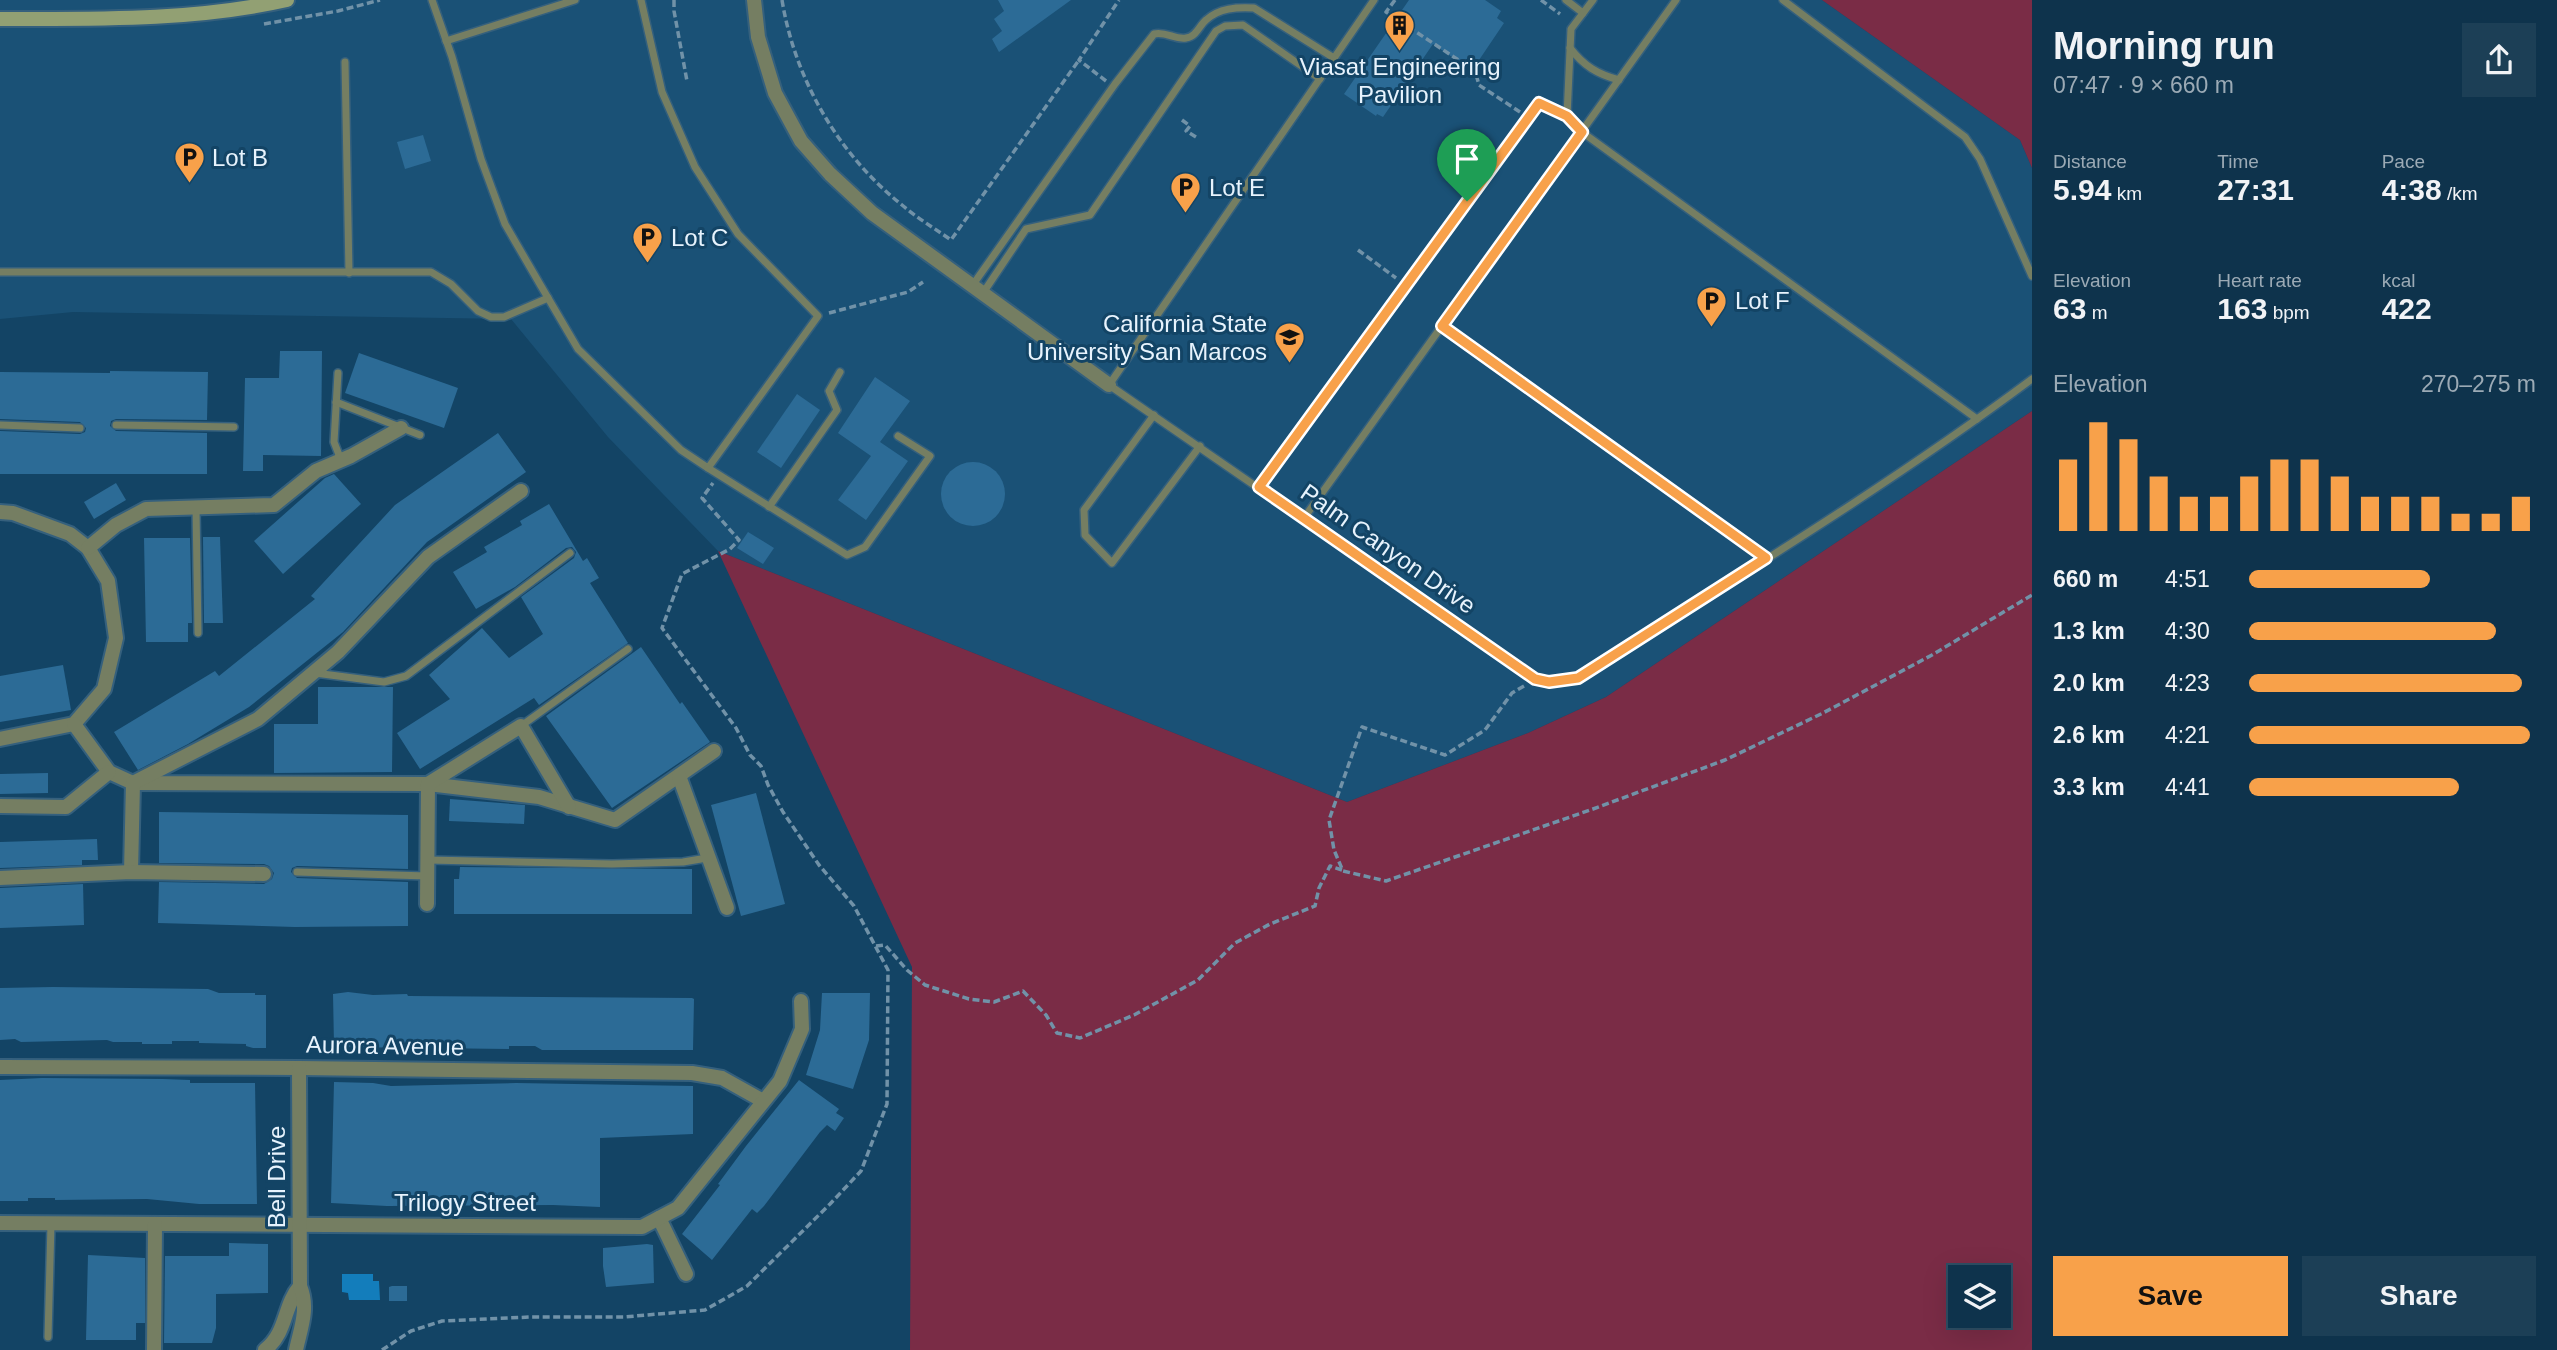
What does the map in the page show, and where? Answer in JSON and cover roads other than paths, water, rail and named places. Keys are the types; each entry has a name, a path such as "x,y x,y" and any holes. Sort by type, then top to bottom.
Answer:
{"main road":[{"path":"0,19 141,17 223,10 287,0"}],"street":[{"name":"Palm Canyon Drive","path":"754,0 758,37 775,93 800,141 830,174 872,214 1109,385"},
{"path":"88,548 116,525 146,509 274,505 316,471 401,428"},
{"path":"134,783 258,719 338,652 428,557 521,491"},
{"path":"0,512 13,513 71,534 88,548 108,581 116,638 104,689 75,724 0,739"},
{"path":"75,724 109,772 134,783 428,784 539,797 615,821 714,751"},
{"path":"428,784 520,726 569,807"},
{"path":"0,806 66,807 109,772"},
{"path":"679,776 727,908"},
{"path":"131,872 134,783"},
{"path":"427,904 428,784"},
{"path":"0,878 131,872 264,874"},
{"name":"Trilogy Street","path":"0,1223 642,1227 678,1208 780,1081 802,1029 801,1002"},
{"name":"Aurora Avenue","path":"0,1067 692,1073 722,1078 763,1101"},
{"name":"Bell Drive","path":"296,1350 306,1300 300,1286 299,1068"},
{"path":"659,1218 686,1274"},
{"path":"154,1350 155,1224"},
{"name":"Bell Drive","path":"268,1347 287,1318 291,1296 300,1286"},
{"path":"268,1347 288,1350"}],"lane":[{"path":"432,0 481,159 505,224 579,349 681,450 847,555 865,547 930,456 898,436"},
{"path":"446,41 575,0"},
{"path":"641,0 662,92 695,167 737,234 818,316 708,468"},
{"path":"1109,385 1374,0"},
{"path":"1566,0 1583,13"},
{"path":"1567,116 1571,29 1593,0"},
{"path":"1304,519 1676,0"},
{"path":"1783,0 1965,137 1980,159 2032,276"},
{"path":"977,290 1115,84 1154,34 1162,32 1183,39 1193,36 1206,19 1221,11 1239,7 1254,8 1334,58"},
{"path":"977,290 1026,229 1090,215 1216,31 1225,26 1243,25 1320,79"},
{"path":"1570,48 1582,64 1600,75 1619,80"},
{"path":"345,62 349,273"},
{"path":"1259,487 1539,103 1567,116 1582,132 1977,419"},
{"path":"0,272 431,272 451,284 478,311 491,317 505,317 548,298"},
{"path":"1442,326 1766,558 1977,419 2032,379"},
{"path":"769,507 837,410 829,391 840,372"},
{"path":"338,373 334,442 341,460"},
{"name":"Palm Canyon Drive","path":"1109,385 1535,679 1549,682 1578,678 1766,558"},
{"path":"336,402 420,435"},
{"path":"1154,415 1084,510 1085,536 1112,564 1200,446"},
{"path":"0,425 80,428"},
{"path":"116,425 234,427"},
{"path":"196,506 198,633"},
{"path":"314,673 384,682 406,676 570,553"},
{"path":"520,726 628,649"},
{"path":"428,860 612,864 683,862 707,858"},
{"path":"297,872 428,876"},
{"path":"48,1338 51,1224"}],"place":[{"name":"Viasat Engineering Pavilion","path":"1400,52"},
{"name":"Lot B","path":"189,185"},
{"name":"Lot E","path":"1186,215"},
{"name":"Lot C","path":"648,265"},
{"name":"Lot F","path":"1712,328"},
{"name":"California State University San Marcos","path":"1290,365"}]}
